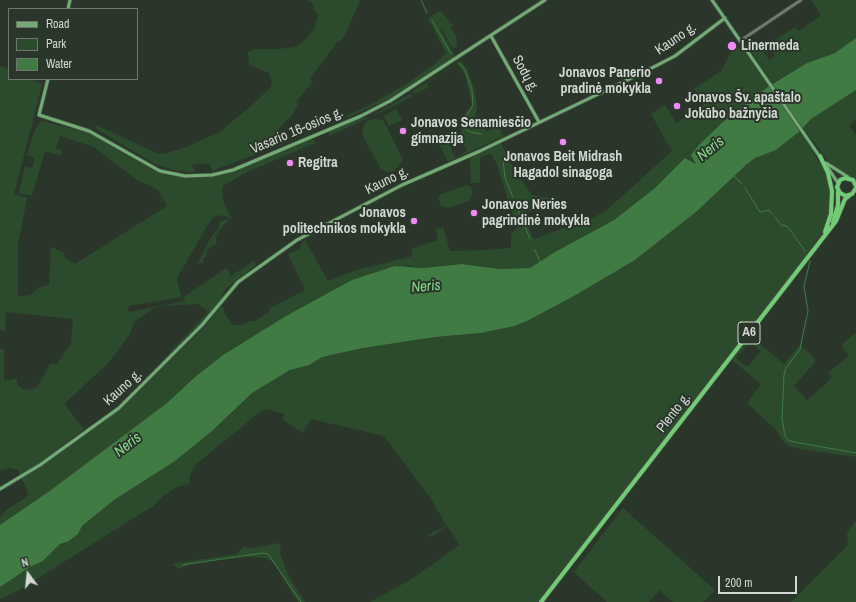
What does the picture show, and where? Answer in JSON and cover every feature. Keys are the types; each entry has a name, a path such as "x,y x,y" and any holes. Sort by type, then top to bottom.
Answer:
{"highway":[{"path":"820,156 828,173 832,191 831,214 823,237"},
{"path":"838,183 842,178 848,178"},
{"name":"A6","path":"823,237 839,216 845,199 856,186 848,178"},
{"name":"A6","path":"830,228 837,209 838,183"},
{"path":"838,191 843,195 849,196"},
{"name":"Plento g.","path":"541,602 823,237"}],"main road":[{"name":"Vasario 16-osios g.","path":"48,80 39,115 89,131 160,170 184,176 212,176 232,170 376,109 422,82 545,0"},
{"path":"712,0 838,183"},
{"name":"Kauno g.","path":"0,489 40,465 119,408 202,325 232,287 297,240 377,198 632,78 675,56 725,18"},
{"name":"Sodų g.","path":"491,36 539,122"},
{"path":"824,162 848,178"}],"street":[{"path":"740,41 801,0"}],"green space":[{"path":"307,0 360,0 345,36 337,42 310,79 313,82 296,102 299,104 291,116 278,129 287,142 212,171 210,163 192,165 195,172 188,172 174,170 155,164 95,128 96,125 156,153 164,154 186,147 220,132 270,88 272,83 269,73 252,66 249,63 248,52 254,49 280,49 298,46 308,37 315,27 318,15 313,9 314,5"},
{"path":"811,0 856,0 856,38 835,53 807,63 772,83 749,48 748,41 750,38 756,49 760,47 769,60 775,56 773,53 775,45 772,42 795,27 799,31 821,15"},
{"path":"440,11 453,25 450,28 456,35 457,47 453,49 441,28 440,29 456,57 389,99 347,118 346,116 374,103 408,83 436,63 446,53 428,18"},
{"path":"741,46 769,86 700,144 695,161 697,164 687,158 655,188 614,220 555,252 530,268 499,269 462,264 423,268 408,266 286,316 223,355 195,377 167,403 51,490 0,525 0,517 6,510 27,497 28,493 18,470 10,468 0,470 0,349 4,349 4,381 17,378 17,385 25,390 35,388 41,381 50,364 57,364 71,344 73,319 6,312 5,331 0,330 0,66 8,69 8,80 34,80 42,85 14,194 27,198 18,244 18,296 30,295 40,287 49,285 51,247 64,253 65,258 75,264 167,206 158,190 136,179 94,147 60,136 56,148 61,150 62,154 58,155 45,151 32,196 19,193 25,166 32,168 35,158 27,155 35,130 41,121 86,132 153,170 172,176 190,178 226,174 309,139 314,140 315,143 245,173 223,186 222,195 225,206 232,218 218,215 212,218 178,276 177,281 181,297 128,306 129,312 185,301 184,297 226,268 231,276 254,261 256,265 224,290 222,297 207,317 147,379 145,377 148,376 208,312 198,304 162,306 154,308 134,322 130,334 109,362 64,404 84,429 52,454 54,458 128,402 209,322 221,305 224,309 224,313 232,325 242,325 250,321 255,321 270,311 269,309 305,290 288,254 300,249 301,244 305,240 328,281 357,270 413,256 411,249 438,240 436,229 443,227 450,251 511,248 511,234 517,229 497,164 491,153 480,158 480,183 471,183 470,158 501,143 515,172 532,195 560,200 522,214 534,239 564,228 569,229 595,217 608,209 672,151 651,114 665,105 676,123 704,105 694,89 721,71 731,53"},
{"path":"461,61 467,70 474,87 477,105 475,121 487,131 499,128 504,136 448,162 438,142 462,132 458,121 472,105 465,74 457,64 427,83 429,87 415,94 413,91","holes":["457,138 462,140 467,151 455,158 448,142"]},
{"path":"856,90 856,118 849,126 856,135 856,180 833,167 803,128 811,119"},
{"path":"410,94 412,96 388,109 329,136 329,131 358,119 370,117"},
{"path":"396,109 402,120 389,126 384,116"},
{"path":"369,120 383,120 403,160 394,171 387,172 381,169 362,134 364,124"},
{"path":"800,131 823,168 825,168 831,192 829,215 824,230 790,278 538,602 370,602 410,580 460,545 447,526 437,534 427,536 446,525 431,499 384,436 311,419 303,433 282,419 285,414 266,409 261,411 196,464 190,475 189,484 176,487 162,497 153,506 19,590 0,599 0,587 30,567 43,561 60,544 69,541 78,534 82,526 114,500 175,461 212,431 252,393 290,370 309,365 322,357 363,348 436,337 481,333 527,321 574,296 635,260 696,212 746,165 755,158 776,150"},
{"path":"467,185 471,187 473,192 469,201 448,208 441,206 438,198 441,194"},
{"path":"230,218 215,236 217,243 206,250 207,254 203,260 204,262 198,264 209,240 218,229 220,222"},
{"path":"856,332 856,457 789,446 783,441 775,429 747,403 761,384 732,360 750,336 784,364 800,345 815,358 815,362 794,386 807,400 832,378 828,373 849,356 841,346","holes":["750,342 761,351 747,367 736,358"]},
{"path":"623,508 715,590 703,602 673,602 659,590 649,602 607,602 574,572"},
{"path":"856,521 856,602 791,602 848,545 847,532"},
{"path":"278,543 281,546 280,553 289,577 305,602 298,602 273,562 265,558 240,556 190,564 179,569 172,564 237,554 243,547 253,548"}],"water":[{"name":"Neris","path":"856,38 856,90 811,119 800,131 776,150 755,158 696,212 635,260 574,296 527,321 514,326 481,333 435,337 363,348 322,357 309,365 290,370 252,393 212,431 175,461 114,500 82,526 78,534 69,541 60,544 43,561 30,567 0,587 0,525 51,490 167,403 195,377 223,355 286,316 352,280 395,266 423,268 462,264 499,269 530,268 555,252 614,220 655,188 685,158 696,164 691,155 700,144 723,122 769,86 807,63 835,53"}],"waterway":[{"path":"421,0 427,13"},
{"path":"432,20 451,54"},
{"path":"459,63 465,70 472,90 473,105 464,120 465,129 470,132 482,134"},
{"path":"503,159 505,178 513,197"},
{"path":"733,175 742,184"},
{"path":"745,188 760,212 769,210 772,214"},
{"path":"515,202 530,239"},
{"path":"775,217 782,226 784,225 788,227 805,251"},
{"path":"535,250 540,262"},
{"path":"810,261 804,286 808,311 800,349 786,368 784,375 782,419 785,436 789,441 856,453"},
{"path":"182,565 263,553 268,554 301,602"}],"place":[{"name":"Linermeda","path":"732,46"},
{"name":"Jonavos Panerio pradinė mokykla","path":"659,81"},
{"name":"Jonavos Šv. apaštalo Jokūbo bažnyčia","path":"677,106"},
{"name":"Jonavos Senamiesčio gimnazija","path":"403,131"},
{"name":"Jonavos Beit Midrash Hagadol sinagoga","path":"563,142"},
{"name":"Regitra","path":"290,163"},
{"name":"Jonavos Neries pagrindinė mokykla","path":"474,213"},
{"name":"Jonavos politechnikos mokykla","path":"414,221"}]}
